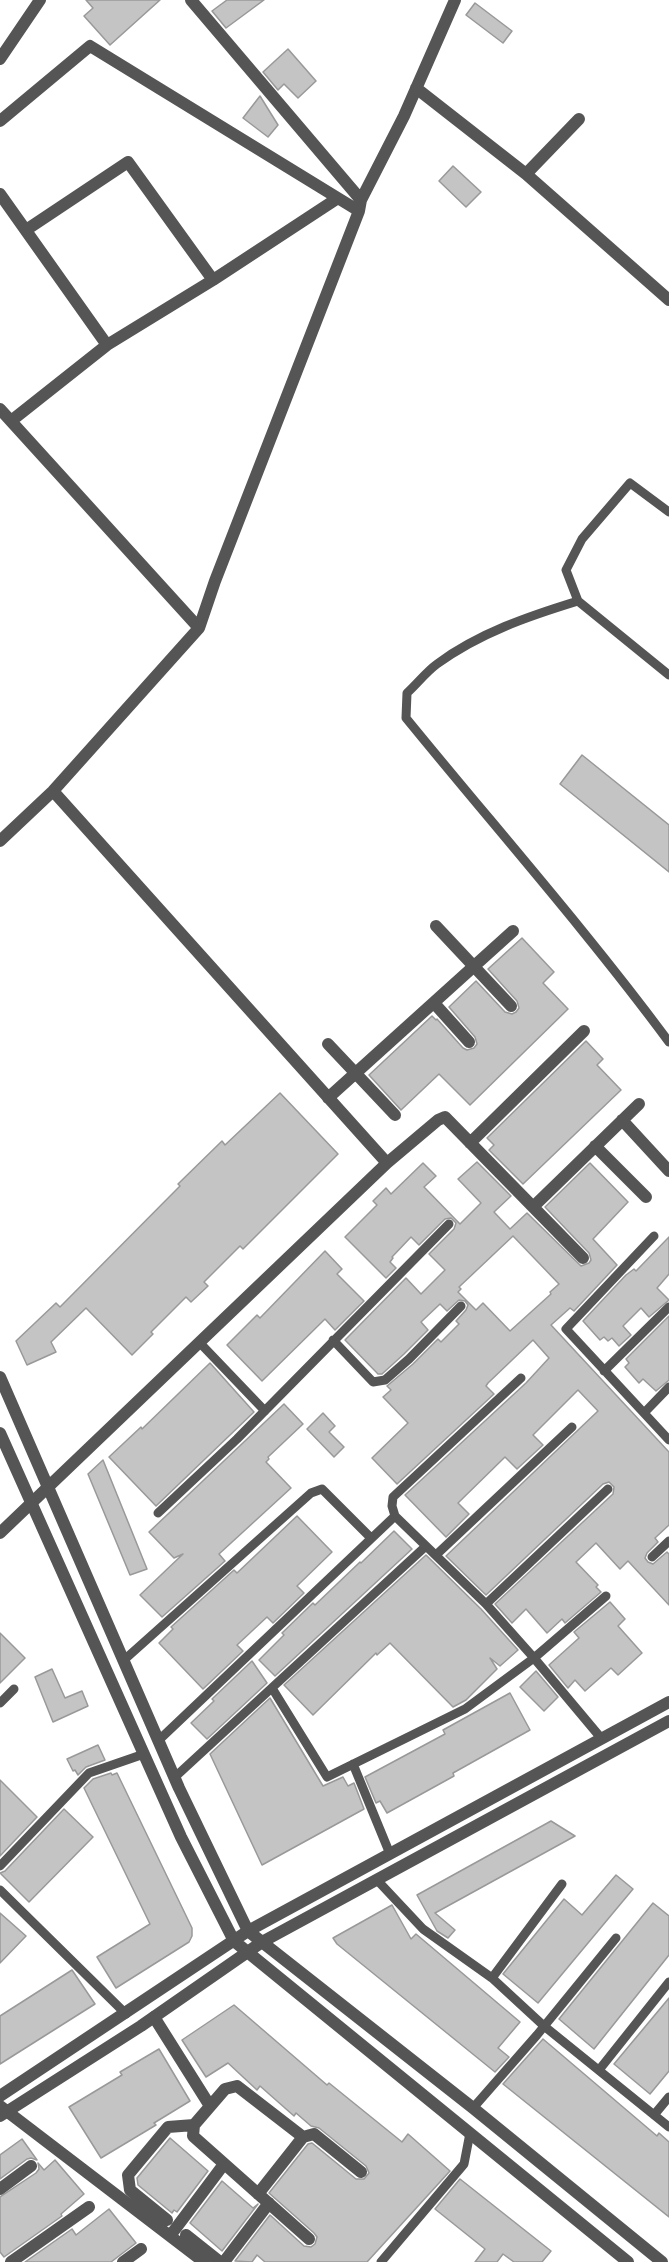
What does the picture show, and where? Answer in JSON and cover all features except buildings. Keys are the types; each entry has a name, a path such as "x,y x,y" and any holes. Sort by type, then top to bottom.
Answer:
{"street":[{"path":"0,59 40,0"},
{"path":"191,0 360,206"},
{"path":"0,841 53,791 199,628 214,581 360,206 455,0"},
{"path":"0,121 90,46 338,198 360,206"},
{"path":"416,88 526,174 669,300"},
{"path":"526,174 579,119"},
{"path":"26,230 128,162 213,280"},
{"path":"0,194 107,345"},
{"path":"11,421 107,345 213,280 338,198"},
{"path":"0,409 199,628"},
{"path":"53,791 387,1163"},
{"path":"436,926 511,1006"},
{"path":"328,1098 513,932"},
{"path":"434,1003 469,1042"},
{"path":"470,1143 584,1031"},
{"path":"328,1044 395,1115"},
{"path":"533,1207 639,1104"},
{"path":"0,1533 387,1163 438,1120 445,1117 583,1258"},
{"path":"622,1120 669,1171"},
{"path":"595,1146 646,1197"},
{"path":"0,1377 174,1777 248,1931 473,2108 662,2262"},
{"path":"0,1433 181,1837 234,1941 628,2262"},
{"path":"0,2096 248,1931 669,1702"},
{"path":"204,2262 2,2111 154,2017 262,1942 669,1722"},
{"path":"154,2017 210,2106"},
{"path":"303,2137 237,2086 225,2089 210,2106 194,2125 193,2136 309,2240"},
{"path":"167,2220 130,2190 128,2175 168,2127 194,2125"},
{"path":"258,2194 303,2137 314,2134 361,2172"},
{"path":"170,2236 224,2163"},
{"path":"0,2189 31,2166"},
{"path":"186,2235 222,2262 268,2203"},
{"path":"11,2262 89,2207"},
{"path":"123,2262 141,2249"}],"lane":[{"path":"669,512 630,483 582,538 566,570 578,601 669,675"},
{"path":"578,601 536,614 491,633 436,664 407,693 406,718 538,874 621,977 669,1042"},
{"path":"158,1513 265,1411 448,1224"},
{"path":"654,1236 566,1329 669,1440"},
{"path":"333,1340 373,1382 385,1380 461,1306"},
{"path":"604,1371 669,1307"},
{"path":"199,1342 265,1411"},
{"path":"521,1378 393,1497 392,1506 395,1516 486,1604 601,1738"},
{"path":"644,1413 669,1387"},
{"path":"436,1555 572,1427"},
{"path":"124,1660 311,1493 322,1489 371,1538"},
{"path":"486,1604 608,1489"},
{"path":"159,1740 395,1516"},
{"path":"652,1557 669,1541"},
{"path":"174,1777 426,1546"},
{"path":"272,1688 327,1777 465,1709 534,1658 606,1596"},
{"path":"0,1703 14,1689"},
{"path":"0,1866 89,1773 144,1754"},
{"path":"353,1764 390,1854"},
{"path":"377,1880 423,1929 492,1978 544,2026 669,2127"},
{"path":"492,1978 562,1884"},
{"path":"0,1890 126,2014"},
{"path":"473,2108 616,1938"},
{"path":"599,2070 669,1982"},
{"path":"654,2115 669,2097"},
{"path":"381,2262 464,2164 470,2133"}]}
